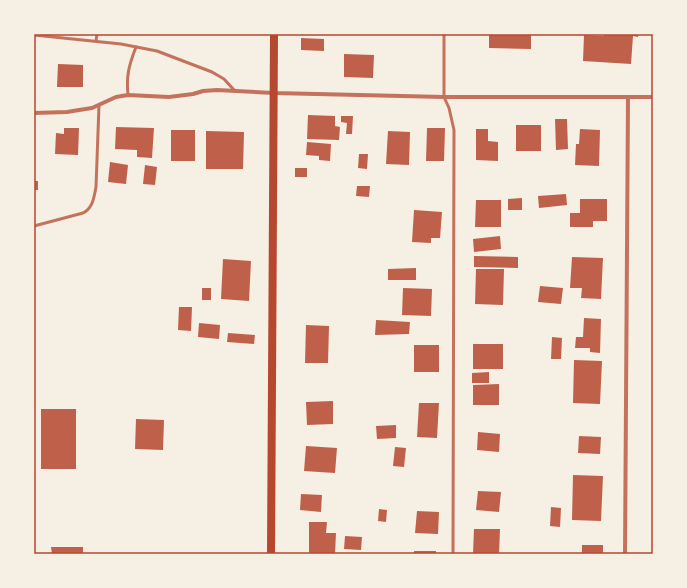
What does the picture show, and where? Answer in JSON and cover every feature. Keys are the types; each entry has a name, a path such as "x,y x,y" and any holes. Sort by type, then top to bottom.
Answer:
{"main road":[{"path":"271,554 274,34"}],"street":[{"path":"34,113 67,112 92,108 116,97 128,95 169,97 217,90 274,93 444,97 653,97"},
{"path":"625,554 628,97"}],"lane":[{"path":"96,41 97,34"},
{"path":"444,34 444,97 449,108 454,130 454,554"},
{"path":"34,35 136,46 157,51 212,72 224,79 235,91"},
{"path":"128,95 128,69 136,46"},
{"path":"34,226 82,213 88,210 91,205 96,187 99,105"}],"building":[{"path":"489,34 531,34 531,49 489,48"},
{"path":"604,34 638,34 638,37 633,36 631,64 583,61 584,35 604,36"},
{"path":"301,38 324,39 324,51 301,50"},
{"path":"344,54 374,55 373,78 344,77"},
{"path":"58,64 83,65 83,87 57,87"},
{"path":"308,115 335,116 335,126 340,127 339,140 307,139"},
{"path":"341,116 353,116 352,134 346,134 347,123 341,122"},
{"path":"555,119 567,119 568,149 556,150"},
{"path":"516,125 541,125 541,151 516,151"},
{"path":"116,127 154,128 152,158 137,157 137,150 115,149"},
{"path":"64,128 79,128 78,155 55,154 56,133 64,134"},
{"path":"427,128 445,128 444,161 426,161"},
{"path":"476,129 488,129 488,141 498,142 498,161 476,160"},
{"path":"580,129 600,130 599,166 575,165 576,144 579,144"},
{"path":"171,130 195,130 195,161 171,161"},
{"path":"206,131 244,132 243,169 206,169"},
{"path":"388,131 410,132 409,165 386,164"},
{"path":"307,142 331,144 330,161 319,160 319,156 306,155"},
{"path":"359,154 368,154 367,169 358,168"},
{"path":"110,162 128,165 126,184 108,182"},
{"path":"145,165 157,167 155,185 143,184"},
{"path":"295,168 307,168 307,177 295,177"},
{"path":"34,181 38,181 38,190 34,190"},
{"path":"357,186 370,186 369,197 356,196"},
{"path":"566,194 567,205 539,208 538,196"},
{"path":"522,198 522,210 508,210 508,199"},
{"path":"580,199 607,199 607,221 593,221 593,227 570,227 570,213 580,213"},
{"path":"476,200 501,200 501,227 475,227"},
{"path":"414,210 442,212 440,238 431,238 431,243 412,242"},
{"path":"500,236 501,249 474,252 473,239"},
{"path":"474,256 518,257 518,268 474,267"},
{"path":"572,257 603,258 601,299 581,298 582,288 570,288"},
{"path":"223,259 251,261 249,301 221,299"},
{"path":"416,268 416,280 388,280 388,269"},
{"path":"476,269 504,269 503,305 475,304"},
{"path":"540,286 563,288 561,304 538,302"},
{"path":"202,288 211,288 211,300 202,300"},
{"path":"403,288 432,289 431,316 402,315"},
{"path":"179,307 192,307 191,331 178,330"},
{"path":"584,318 601,319 600,353 590,352 590,348 575,348 576,337 583,337"},
{"path":"376,320 410,322 409,334 375,335"},
{"path":"199,323 220,325 219,339 198,337"},
{"path":"306,325 329,326 328,363 305,363"},
{"path":"228,333 255,335 254,344 227,342"},
{"path":"552,337 562,338 561,359 551,359"},
{"path":"473,344 503,344 503,369 473,369"},
{"path":"414,345 439,345 439,372 414,372"},
{"path":"574,360 602,361 600,404 573,403"},
{"path":"489,372 489,383 472,383 472,373"},
{"path":"499,384 499,405 473,405 473,385"},
{"path":"333,401 333,424 307,425 306,402"},
{"path":"419,403 439,403 437,438 417,437"},
{"path":"41,409 76,409 76,469 41,469"},
{"path":"136,419 164,420 163,450 135,449"},
{"path":"396,425 396,438 377,439 376,426"},
{"path":"478,432 500,434 499,452 477,450"},
{"path":"579,436 601,437 600,454 578,453"},
{"path":"306,446 337,448 335,473 304,471"},
{"path":"395,447 406,448 404,467 393,466"},
{"path":"573,475 603,476 601,521 572,520"},
{"path":"478,491 501,492 499,512 476,510"},
{"path":"301,494 322,495 321,512 300,510"},
{"path":"551,507 561,508 560,527 550,526"},
{"path":"379,509 387,510 386,522 378,521"},
{"path":"417,511 439,512 438,534 415,533"},
{"path":"309,522 327,522 326,533 336,533 335,554 309,554"},
{"path":"474,529 500,529 499,554 473,554"},
{"path":"345,536 362,537 361,550 344,549"},
{"path":"582,545 603,545 603,554 582,554"},
{"path":"51,547 83,547 83,554 52,554"},
{"path":"414,551 436,551 436,554 414,554"}]}
